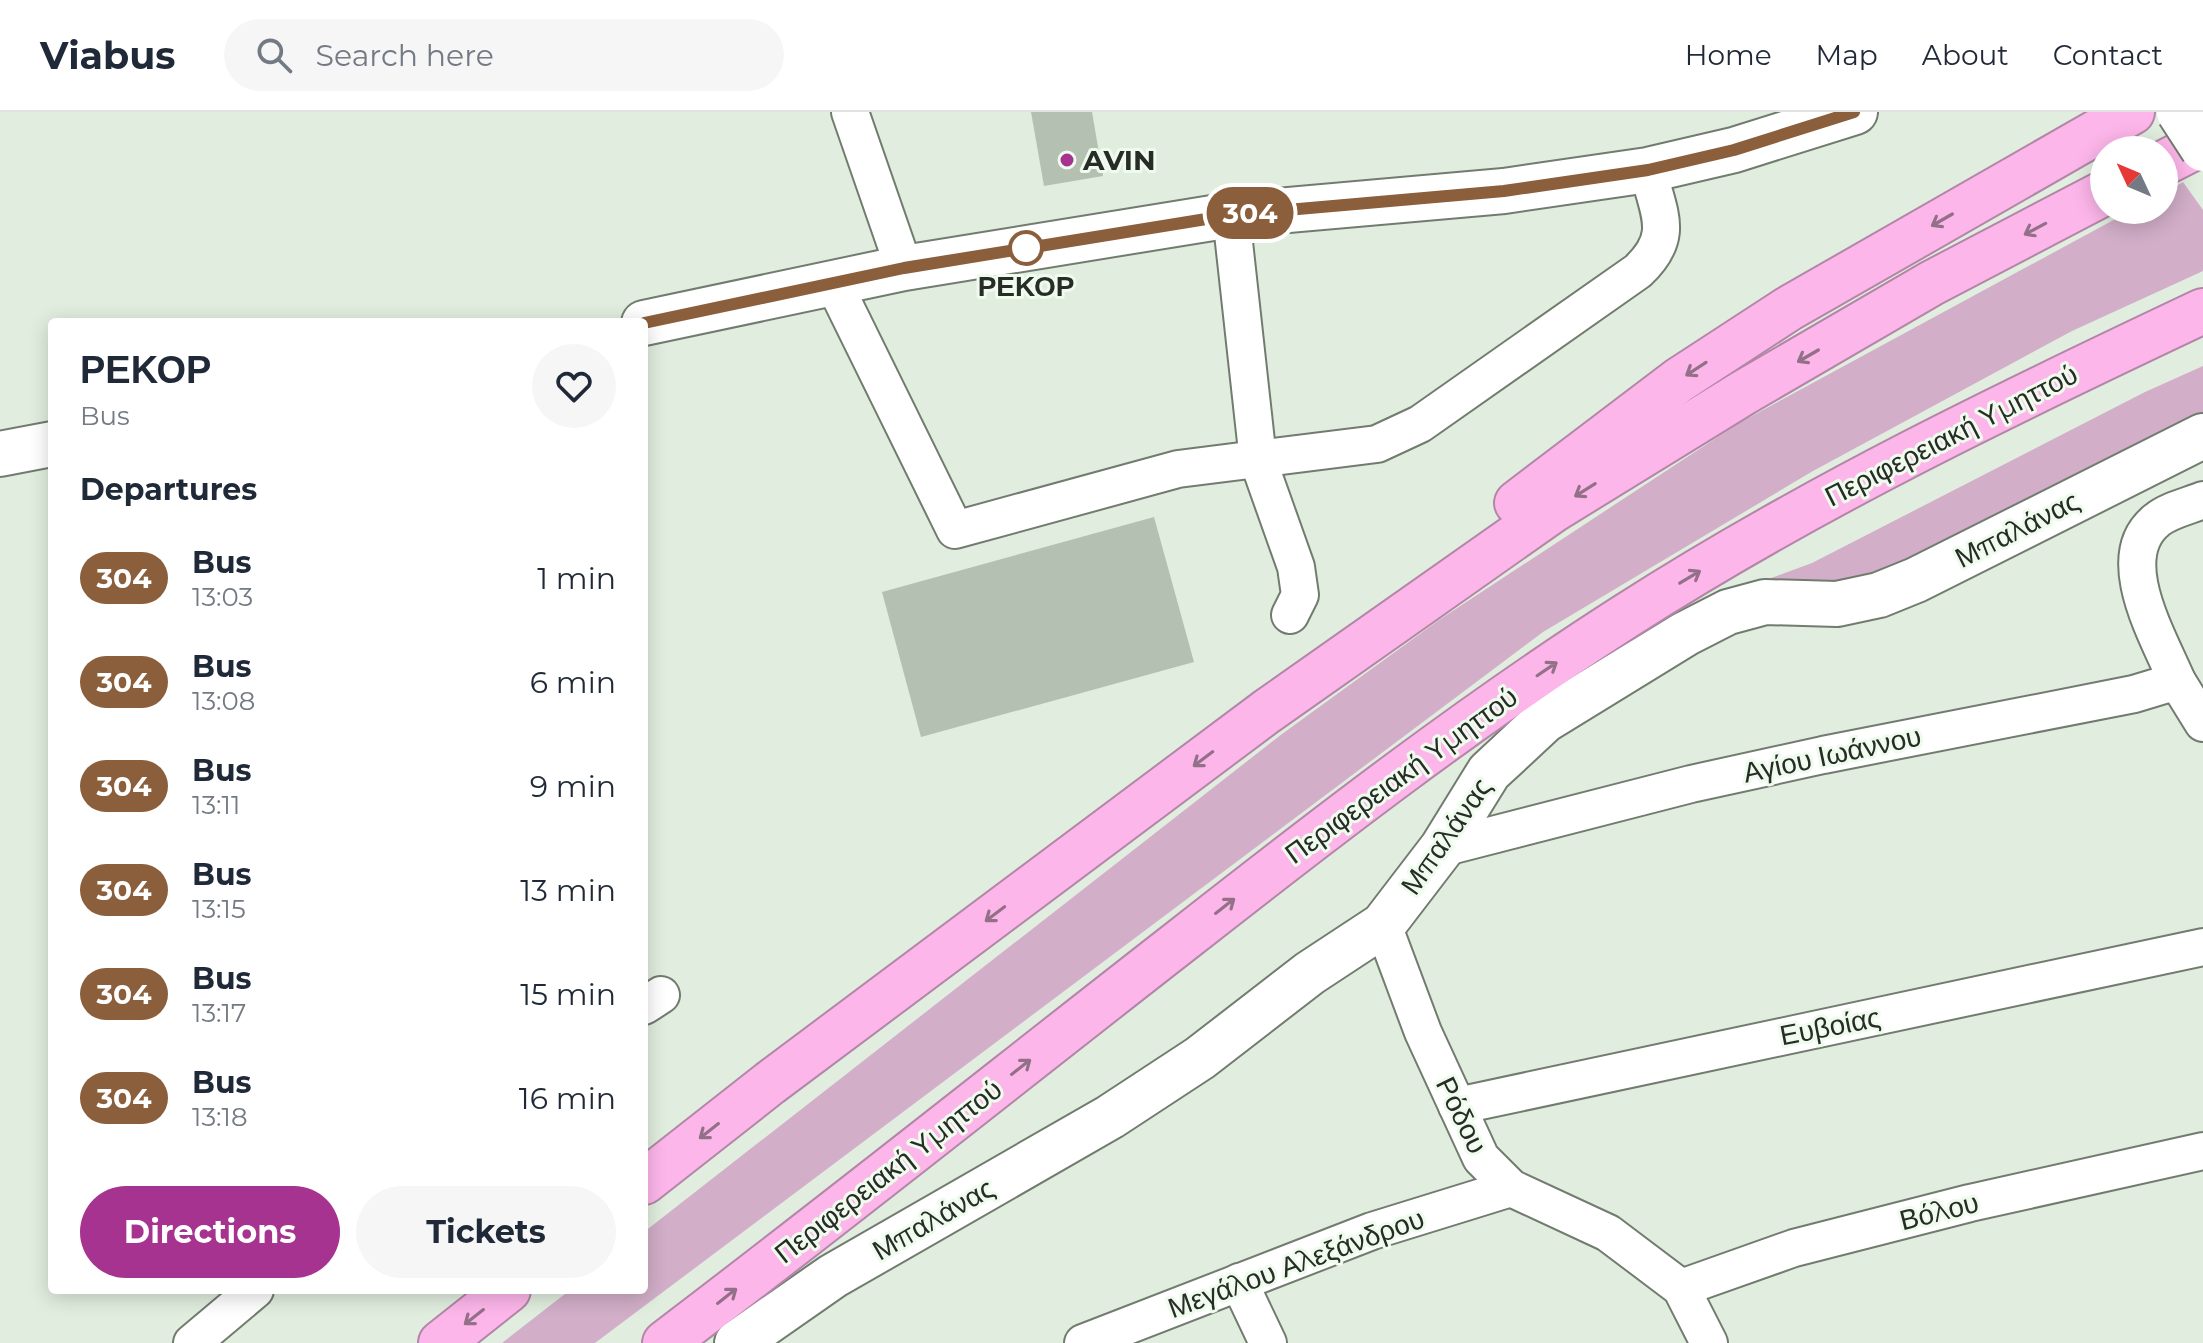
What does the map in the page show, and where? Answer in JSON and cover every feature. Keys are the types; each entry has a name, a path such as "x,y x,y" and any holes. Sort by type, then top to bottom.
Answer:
{"highway":[{"path":"1266,712 1323,650 1679,380 1788,309 2132,112"},
{"path":"2178,157 2203,146"},
{"path":"648,1179 782,1073 1266,712 1553,510 1743,393 1919,291 2090,200"},
{"name":"Περιφερειακή Υμηττού","path":"665,1343 1331,824 1476,718 1624,617 1849,484 1960,426 2203,311"},
{"path":"1960,426 2203,336"},
{"path":"441,1343 503,1294"}],"street":[{"path":"850,112 904,268"},
{"path":"648,322 904,268 1231,215 1489,193 1648,170 1734,150 1855,112"},
{"path":"2179,112 2203,146"},
{"path":"834,284 955,530 1178,469 1377,444 1420,424 1638,271 1655,254 1662,239 1661,221 1648,170"},
{"path":"1231,215 1258,460 1296,567 1300,595 1290,615"},
{"name":"Μπαλάνας","path":"737,1343 833,1276 1110,1117 1200,1058 1310,973 1383,925 1442,848 1489,772 1545,720 1685,634 1728,612 1765,602 1837,604 1879,595 1916,580 2203,436"},
{"path":"0,454 48,445"},
{"path":"2203,500 2158,519 2143,535 2136,562 2138,586 2177,681 2203,723"},
{"name":"Αγίου Ιωάννου","path":"1442,848 1720,778 2134,694 2177,681"},
{"name":"Ρόδου","path":"1383,925 1423,1032 1481,1158 1511,1188 1608,1233 1681,1288 1709,1343"},
{"name":"Ευβοίας","path":"1457,1106 2203,947"},
{"name":"Βόλου","path":"1681,1288 1794,1248 1970,1203 2203,1151"},
{"name":"Μεγάλου Αλεξάνδρου","path":"1083,1343 1372,1231 1511,1188"},
{"path":"1239,1282 1268,1343"},
{"path":"192,1343 250,1294"}],"shaded area":[{"path":"2183,182 2203,210 2203,271 2072,331 1813,471 1543,632 595,1343 502,1343 565,1294 648,1294 648,1229 1282,734 1439,620 1739,423 2106,224 2178,224 2178,185"},
{"path":"2203,366 2203,420 1934,554 1851,582 1744,588 1812,563 2145,392"}],"building":[{"path":"1031,112 1092,112 1103,176 1044,186"},
{"path":"1154,517 1194,662 921,737 882,592"}],"bus line":[{"name":"304","path":"648,322 904,268 1231,215 1504,191 1648,170 1734,150 1854,112"}],"place":[{"name":"AVIN","path":"1067,160"},
{"name":"ΡΕΚΟΡ","path":"1026,248"}]}
